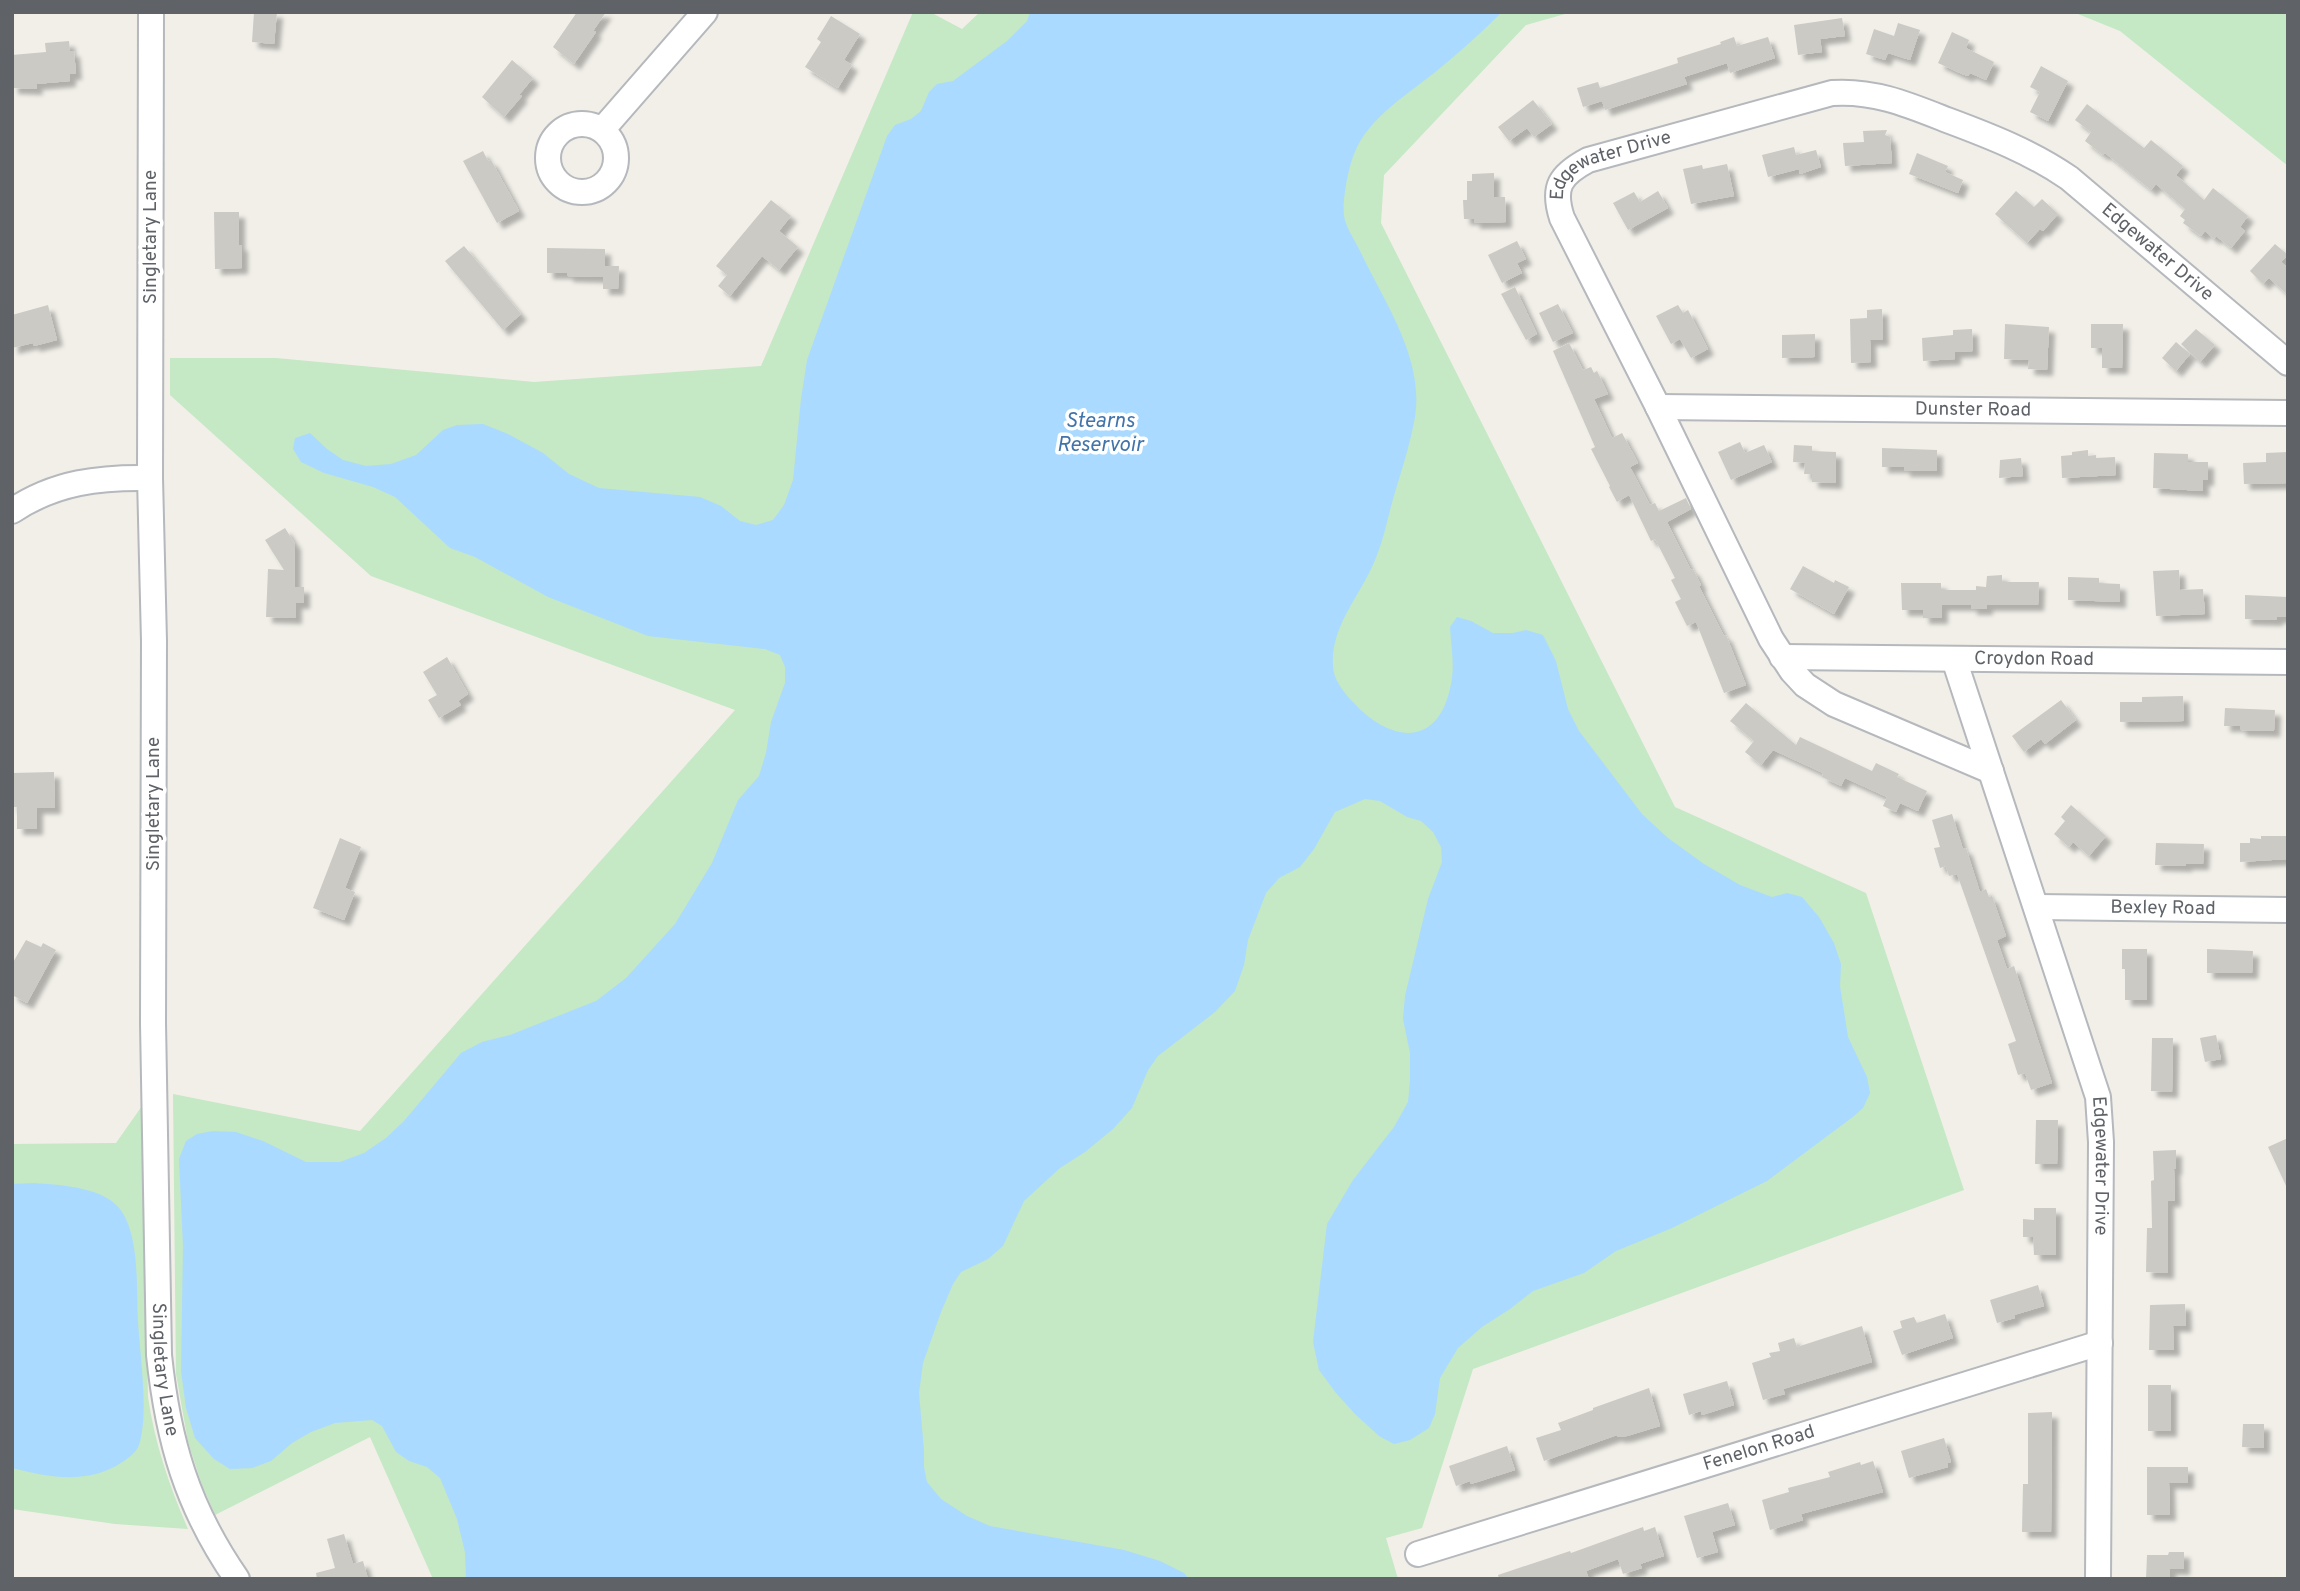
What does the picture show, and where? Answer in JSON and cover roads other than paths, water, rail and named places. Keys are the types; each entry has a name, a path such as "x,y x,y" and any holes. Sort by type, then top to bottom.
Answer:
{"street":[{"name":"Singletary Lane","path":"151,12 150,478 155,641 153,1023 159,1355 164,1404 175,1453 196,1506 237,1579"},
{"path":"602,130 705,12"},
{"name":"Edgewater Drive","path":"1991,771 1835,704 1805,685 1782,657 1562,218 1558,207 1560,181 1567,173 1588,160 1832,93 1849,92 1893,99 2003,141 2069,178 2288,363"},
{"name":"Dunster Road","path":"1658,407 2288,413"},
{"path":"12,511 68,484 106,479 150,478"},
{"name":"Croydon Road","path":"1782,657 2288,662"},
{"name":"Edgewater Drive","path":"1954,659 2098,1097 2101,1142 2098,1579"},
{"name":"Bexley Road","path":"2037,907 2288,910"},
{"name":"Fenelon Road","path":"1419,1553 2100,1343"}],"water":[{"name":"Stearns Reservoir","path":"1030,12 1502,12 1439,69 1379,117 1360,141 1350,168 1344,202 1345,221 1401,333 1409,353 1416,395 1411,438 1379,548 1337,636 1333,651 1335,676 1346,694 1367,716 1382,726 1411,733 1424,729 1436,720 1445,705 1453,669 1450,627 1457,617 1493,633 1526,630 1543,635 1556,661 1568,709 1579,731 1642,814 1668,838 1740,885 1772,897 1787,893 1802,897 1819,917 1834,943 1841,964 1840,986 1848,1037 1867,1077 1870,1093 1863,1108 1854,1116 1767,1181 1672,1228 1616,1251 1584,1273 1533,1291 1482,1327 1458,1348 1440,1378 1435,1414 1429,1428 1410,1440 1394,1444 1379,1436 1355,1414 1319,1370 1313,1342 1327,1224 1353,1180 1394,1127 1408,1102 1410,1053 1403,1019 1405,996 1428,899 1442,862 1441,847 1433,832 1421,821 1407,817 1380,801 1365,799 1335,812 1314,849 1300,867 1279,878 1266,893 1248,940 1244,965 1235,991 1215,1012 1158,1056 1148,1070 1132,1108 1113,1129 1060,1168 1024,1201 1003,1246 988,1259 961,1272 941,1312 923,1363 919,1393 924,1467 927,1482 941,1499 967,1516 990,1526 1124,1550 1160,1561 1184,1573 1189,1579 466,1579 465,1552 457,1519 440,1478 427,1467 409,1461 396,1452 382,1426 372,1420 335,1423 311,1432 292,1443 271,1461 252,1468 230,1469 214,1459 195,1438 186,1408 181,1371 183,1246 179,1159 186,1141 197,1134 213,1131 236,1132 263,1141 306,1162 340,1162 364,1153 404,1121 461,1053 482,1042 510,1035 596,1001 626,978 675,924 712,863 738,800 759,776 771,722 785,683 785,667 780,655 765,649 648,636 548,597 475,557 450,548 395,497 373,487 324,473 301,462 293,449 295,438 310,433 343,460 366,466 391,464 416,455 443,430 457,425 483,424 543,453 569,474 599,488 700,497 721,506 740,521 756,525 773,520 784,505 793,480 807,360 887,136 895,125 911,119 921,111 929,92 937,84 953,81 1007,41 1027,21"},
{"path":"34,1183 82,1189 106,1197 122,1212 132,1236 143,1385 142,1432 139,1445 129,1457 103,1472 90,1475 52,1476 12,1468 12,1184"}]}
